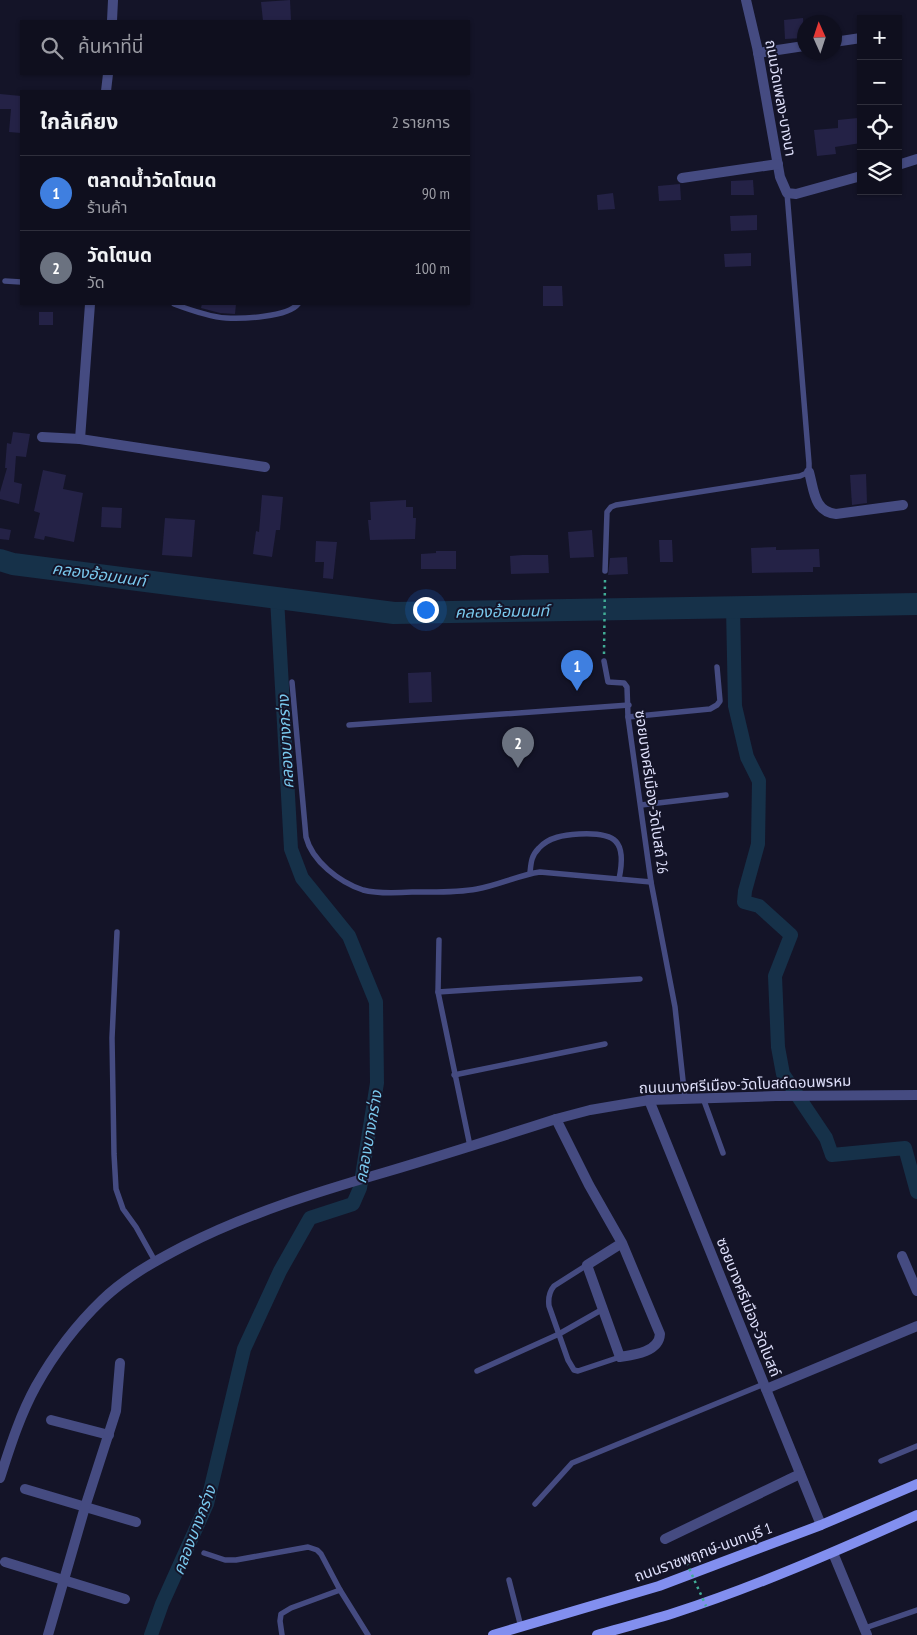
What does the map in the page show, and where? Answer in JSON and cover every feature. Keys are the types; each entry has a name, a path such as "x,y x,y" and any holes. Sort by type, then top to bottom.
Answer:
{"main road":[{"name":"ถนนราชพฤกษ์-นนทบุรี 1","path":"493,1635 659,1586 821,1524 917,1484"},
{"path":"597,1635 712,1600 832,1553 917,1515"}],"street":[{"path":"112,20 113,0"},
{"name":"ถนนวัดเพลง-บางนา","path":"746,0 758,53 780,177 791,193"},
{"path":"842,41 857,39"},
{"path":"758,53 797,47"},
{"path":"106,90 108,75"},
{"path":"902,164 917,159"},
{"path":"682,178 778,164"},
{"path":"791,193 857,177"},
{"path":"80,439 90,305"},
{"path":"42,437 80,439 265,467"},
{"path":"809,472 818,506 828,513 836,514 904,505"},
{"name":"ถนนบางศรีเมือง-วัดโบสถ์ดอนพรหม","path":"0,1478 13,1437 31,1396 54,1356 78,1325 104,1298 130,1277 155,1261 254,1214 344,1184 590,1110 649,1100 776,1096 917,1095"},
{"name":"ซอยบางศรีเมือง-วัดโบสถ์","path":"649,1100 821,1524"},
{"path":"556,1119 589,1185 622,1243 660,1334 654,1345 644,1352 620,1357 586,1265 622,1243"},
{"path":"902,1256 917,1291"},
{"path":"765,1387 917,1326"},
{"path":"48,1635 86,1507 110,1435 116,1411 120,1363"},
{"path":"51,1420 110,1435"},
{"path":"665,1540 800,1474"},
{"path":"25,1489 136,1522"},
{"path":"832,1553 866,1632"},
{"path":"5,1562 125,1599"}],"lane":[{"path":"605,570 607,512 616,505 800,476 809,472 791,193"},
{"path":"5,281 20,282"},
{"path":"177,305 203,314 226,318 246,318 282,313 297,305"},
{"path":"604,661 608,682 626,684 629,705"},
{"path":"628,717 710,709 720,701 717,667"},
{"path":"292,682 307,842 312,852 324,865 346,884 364,890 384,893 453,892 477,889 503,883 530,873 540,872 651,882"},
{"name":"ซอยบางศรีเมือง-วัดโบสถ์ 26","path":"349,725 629,705 628,717 651,882 675,1007 685,1099"},
{"path":"641,805 726,795"},
{"path":"530,873 532,857 550,839 597,833 608,836 615,842 622,854 619,879"},
{"path":"117,932 112,1038 116,1189 123,1209 136,1227 155,1261"},
{"path":"439,940 438,992 470,1146"},
{"path":"438,992 640,979"},
{"path":"454,1075 605,1044"},
{"path":"703,1098 723,1153"},
{"path":"586,1265 554,1286 550,1290 548,1298 549,1306 568,1360 574,1370 582,1370 620,1357"},
{"path":"476,1371 559,1334 602,1309"},
{"path":"535,1504 572,1463 765,1387"},
{"path":"881,1461 917,1446"},
{"path":"204,1554 225,1560 236,1560 308,1547 316,1550 321,1554 340,1590 368,1635"},
{"path":"510,1580 521,1627"},
{"path":"282,1635 281,1614 291,1608 340,1590"},
{"path":"866,1632 917,1610"}],"path":[{"path":"604,661 605,570"},
{"path":"693,1554 684,1557 706,1606"}],"building":[{"path":"290,0 291,20 263,20 261,2"},
{"path":"797,19 797,38 785,39 784,20"},
{"path":"0,94 20,96 20,133 9,132 11,109 0,109"},
{"path":"857,118 857,144 835,147 836,154 817,156 814,130 838,128 838,120"},
{"path":"753,180 754,195 731,195 731,181"},
{"path":"680,184 681,200 659,201 658,186"},
{"path":"613,193 615,209 598,210 597,195"},
{"path":"757,215 757,230 731,231 730,216"},
{"path":"751,253 751,266 725,267 724,254"},
{"path":"543,286 562,286 563,306 543,306"},
{"path":"202,305 236,305 235,314 220,313 201,308"},
{"path":"39,312 53,312 53,325 39,325"},
{"path":"13,432 30,434 26,457 16,456 14,482 22,484 19,504 0,499 0,492 7,468 5,468 7,443 11,444"},
{"path":"43,470 66,475 63,489 83,493 74,542 45,536 44,540 34,538 40,513 34,511"},
{"path":"866,474 867,503 852,505 850,475"},
{"path":"262,495 283,497 280,530 276,530 272,557 253,554 256,531 259,532"},
{"path":"406,500 406,507 413,507 413,518 416,518 415,539 370,540 368,520 371,520 370,502"},
{"path":"102,507 122,508 121,528 101,527"},
{"path":"165,518 195,520 192,557 162,555"},
{"path":"0,528 11,530 9,540 0,539"},
{"path":"592,530 594,557 570,558 568,532"},
{"path":"659,540 672,540 673,562 660,562"},
{"path":"316,541 337,542 333,579 323,578 324,562 315,562"},
{"path":"776,547 776,550 819,549 820,567 813,567 813,572 752,573 751,548"},
{"path":"436,551 456,551 456,569 421,569 421,554 436,553"},
{"path":"548,555 549,573 511,574 510,556"},
{"path":"627,557 628,574 608,575 610,558"},
{"path":"431,672 432,702 409,703 408,673"}],"waterway":[{"name":"คลองอ้อมนนท์","path":"0,560 13,564 394,613 917,604"},
{"name":"คลองบางกร่าง","path":"151,1635 162,1604 207,1504 244,1349 280,1271 310,1218 353,1204 360,1188 377,1083 376,1002 349,936 302,878 291,849 277,598"},
{"path":"733,607 735,706 747,757 759,781 758,844 745,891 744,902 759,906 791,935 775,976 778,1047 783,1074 826,1138 832,1155 905,1148 917,1192"}],"place":[{"name":"ตลาดน้ำวัดโตนด","path":"577,691"},
{"name":"วัดโตนด","path":"518,768"}]}
